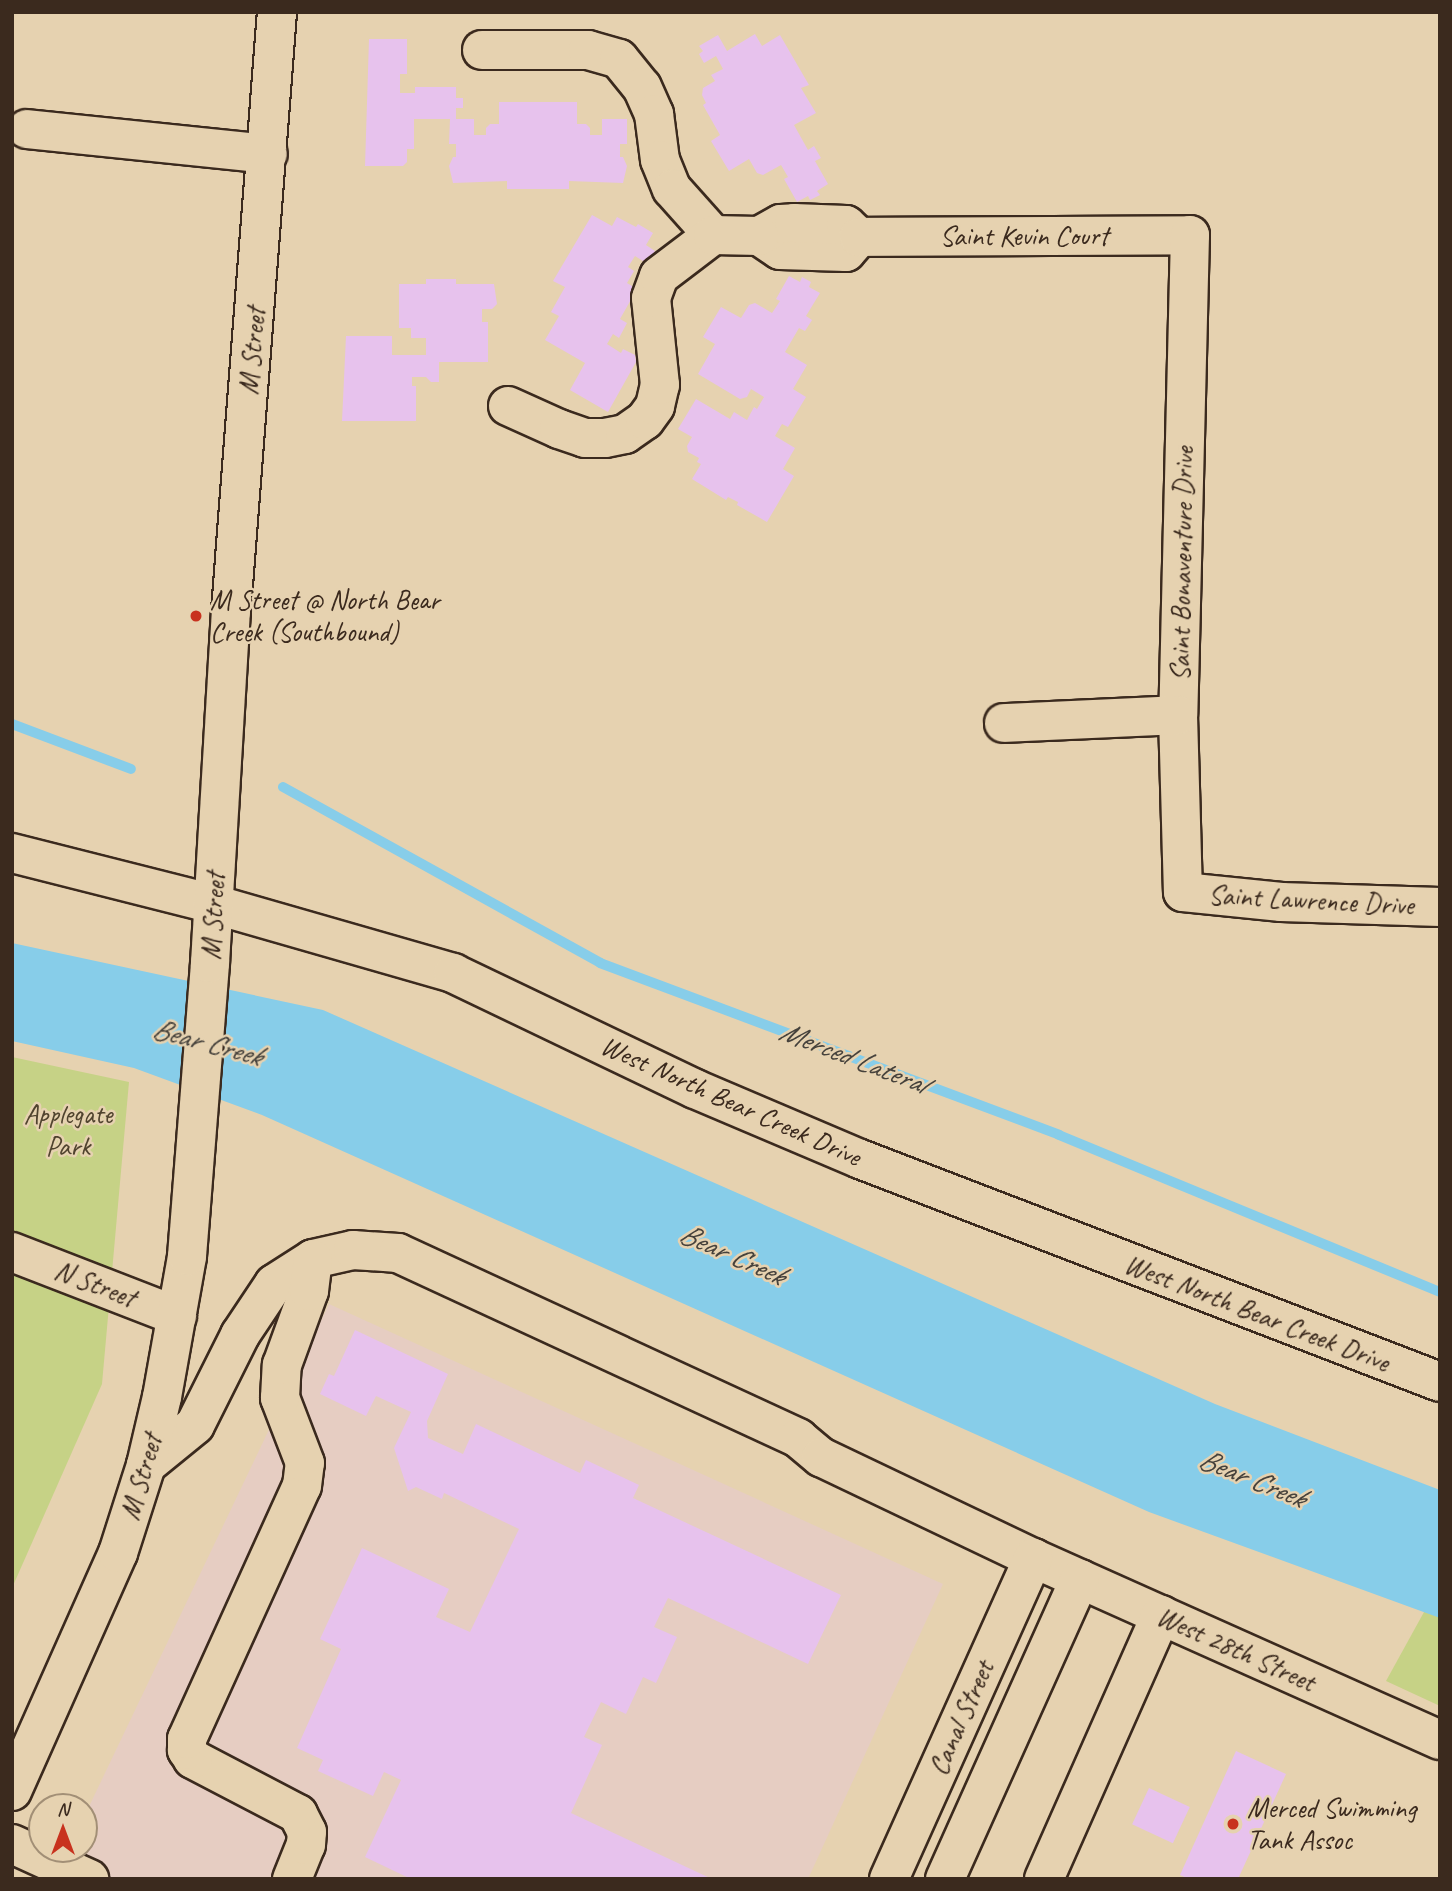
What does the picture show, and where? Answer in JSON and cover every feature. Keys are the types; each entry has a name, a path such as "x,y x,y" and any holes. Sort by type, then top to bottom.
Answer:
{"street":[{"name":"M Street","path":"12,1791 118,1553 146,1465 187,1256 211,963 230,611 268,154 277,12"},
{"path":"482,50 588,50 619,60 642,87 654,114 660,160 672,189 713,235 659,276 651,298 660,386 655,406 645,420 625,434 585,438 509,406"},
{"path":"27,129 268,154"},
{"name":"Saint Kevin Court","path":"713,235 759,236 781,224 794,223 846,225 859,237 1190,235"},
{"name":"Saint Bonaventure Drive","path":"1183,892 1178,715 1190,235"},
{"path":"1004,723 1178,715"},
{"name":"West North Bear Creek Drive","path":"12,853 214,904 453,973 695,1089 860,1159 1440,1382"},
{"name":"Saint Lawrence Drive","path":"1183,892 1281,902 1440,907"},
{"name":"West 28th Street","path":"313,1259 354,1250 398,1253 799,1438 821,1457 1033,1558 1440,1740"},
{"name":"N Street","path":"12,1252 177,1316"},
{"path":"146,1465 195,1425 240,1335 274,1284 313,1259"},
{"path":"292,1879 306,1845 307,1832 298,1814 193,1759 187,1750 187,1739 302,1486 305,1463 280,1398 282,1365 309,1291 313,1259"},
{"name":"Canal Street","path":"901,1875 1033,1558"},
{"path":"945,1879 1080,1579"},
{"path":"1044,1879 1161,1615"},
{"path":"12,1843 89,1879"}],"shaded area":[{"path":"329,1304 943,1584 808,1879 55,1879 62,1863 98,1863 98,1793 95,1793"}],"green space":[{"name":"Applegate Park","path":"12,1057 129,1082 102,1384 12,1588"},
{"path":"1440,1583 1440,1706 1386,1681"}],"water":[{"name":"Bear Creek","path":"12,943 323,1010 1215,1404 1440,1490 1440,1618 1149,1512 262,1115 134,1068 12,1041"}],"building":[{"path":"755,34 762,46 780,35 809,85 801,88 816,113 794,125 808,150 814,146 821,158 815,161 828,184 817,191 820,195 810,200 808,196 797,202 784,179 788,177 781,165 763,175 757,173 749,159 729,171 711,141 720,135 703,105 706,103 702,95 703,88 715,81 711,75 723,69 716,56 704,63 699,54 703,51 699,46 718,35 727,51"},
{"path":"369,39 407,39 407,74 400,74 400,93 415,93 415,87 456,87 456,98 463,98 463,108 456,108 456,119 474,119 474,135 486,135 486,128 490,124 499,124 499,102 577,102 577,124 586,124 590,128 590,135 602,135 602,119 627,119 627,144 620,144 620,157 623,157 627,166 623,183 569,181 569,189 507,189 507,181 453,183 449,166 453,157 456,157 456,144 449,144 450,119 414,119 414,149 407,149 407,162 403,166 365,166"},
{"path":"592,215 612,226 617,217 636,227 638,224 653,233 646,245 655,251 650,259 643,261 635,256 628,267 634,271 627,283 637,289 620,319 627,323 619,338 613,334 607,344 621,353 623,349 635,355 636,362 608,412 570,390 585,363 545,340 559,316 551,312 565,287 553,281"},
{"path":"789,276 800,282 802,277 811,282 809,287 820,293 806,316 812,320 805,331 799,328 785,352 807,365 793,389 806,397 788,427 782,424 775,436 795,448 783,469 794,476 767,522 737,505 738,502 728,497 726,500 692,479 701,464 697,462 699,458 688,452 687,446 692,437 678,429 696,399 730,419 734,412 747,420 754,407 757,409 764,397 751,389 747,397 740,399 698,374 715,344 703,337 721,307 741,318 749,305 755,303 772,313 780,301 776,299"},
{"path":"426,279 456,279 456,284 494,284 497,304 492,309 482,309 482,322 488,322 488,362 439,362 439,382 431,382 426,377 412,377 412,386 416,386 416,421 342,421 346,336 392,336 392,355 426,355 426,338 411,338 411,328 399,328 399,284 426,284"},
{"path":"355,1330 448,1374 427,1421 428,1438 463,1454 476,1424 580,1473 586,1460 639,1485 633,1498 841,1595 808,1664 668,1598 654,1627 677,1637 656,1683 643,1677 626,1714 601,1702 584,1737 602,1745 571,1813 712,1879 411,1879 365,1857 401,1780 384,1772 373,1796 318,1771 323,1760 297,1748 341,1649 320,1639 362,1548 449,1589 436,1617 470,1632 519,1529 444,1493 442,1499 416,1487 408,1491 394,1448 411,1412 376,1396 366,1416 320,1394 329,1374 334,1376"},
{"name":"Merced Swimming Tank Assoc","path":"1236,1751 1286,1774 1238,1879 1189,1879 1180,1875"},
{"path":"1149,1788 1190,1807 1173,1843 1132,1824"}],"waterway":[{"name":"Merced Lateral","path":"12,724 131,769"},
{"name":"Merced Lateral","path":"283,787 600,963 1059,1135 1440,1292"}],"place":[{"name":"M Street @ North Bear Creek (Southbound)","path":"196,616"},
{"name":"Merced Swimming Tank Assoc","path":"1233,1824"}]}
